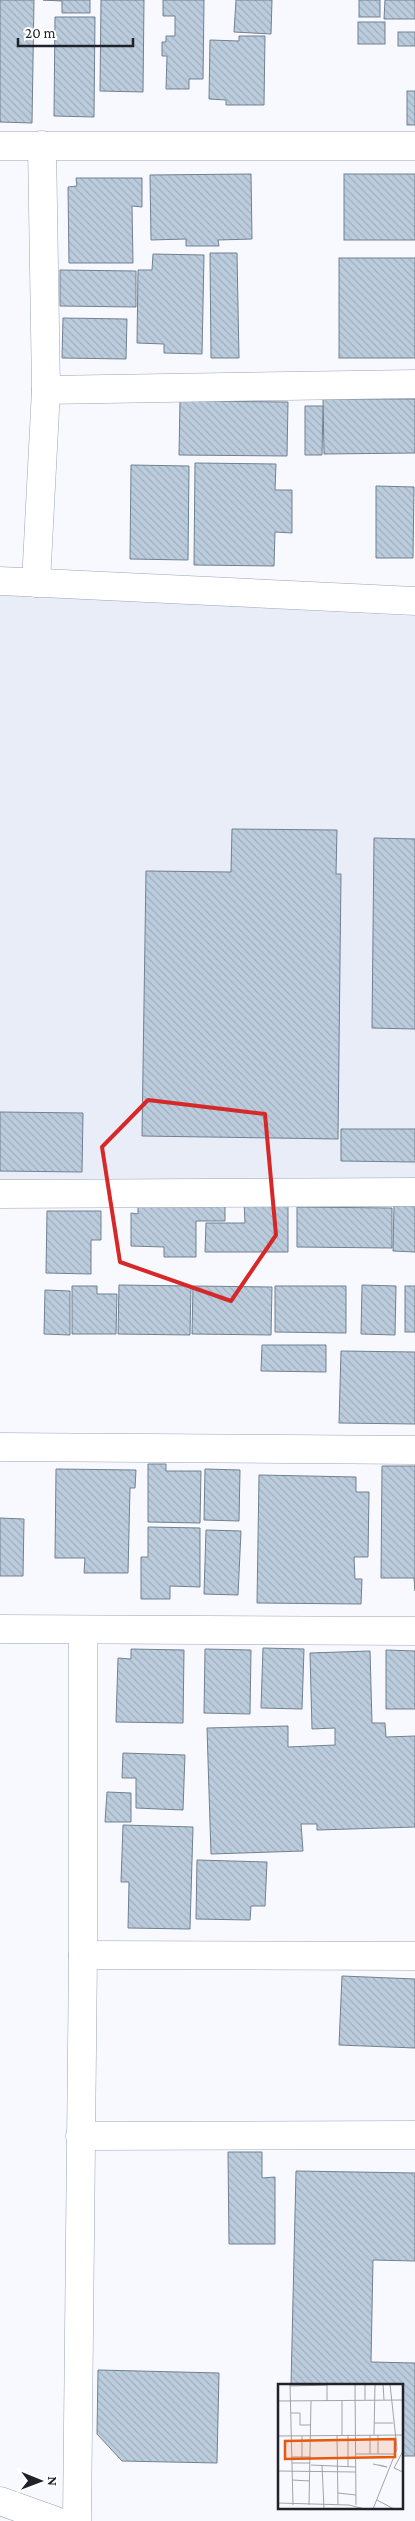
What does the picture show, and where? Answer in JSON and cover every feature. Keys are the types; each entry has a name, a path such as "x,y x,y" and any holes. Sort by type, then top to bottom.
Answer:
{"street":[{"path":"36,584 46,390 42,145"},
{"path":"0,146 415,146"},
{"path":"46,390 415,384"},
{"path":"0,581 415,601"},
{"path":"0,1194 415,1192"},
{"path":"0,1447 415,1450"},
{"path":"0,1629 415,1631"},
{"path":"77,2521 83,1955 83,1630"},
{"path":"83,1955 415,1956"},
{"path":"80,2136 415,2136"},
{"path":"0,2501 56,2521"}],"highlighted area":[{"path":"148,1100 265,1114 276,1235 231,1301 120,1262 102,1147"}],"shaded area":[{"path":"0,594 415,616 415,1179 0,1180"}],"building":[{"path":"0,0 34,0 32,123 0,122"},
{"path":"43,0 90,0 90,13 62,13 62,1"},
{"path":"101,0 144,0 143,92 100,91"},
{"path":"163,0 204,0 203,79 189,79 189,89 166,89 167,56 162,56 162,42 166,42 166,36 175,36 175,16 163,16"},
{"path":"236,0 272,0 271,34 234,32"},
{"path":"359,0 380,0 380,17 359,17"},
{"path":"385,0 415,0 415,19 384,19"},
{"path":"55,17 95,17 94,117 54,116"},
{"path":"358,22 385,22 385,44 358,44"},
{"path":"398,32 415,32 415,46 398,46"},
{"path":"239,36 265,36 264,105 226,105 226,100 209,99 210,40 239,41"},
{"path":"407,91 415,91 415,125 407,125"},
{"path":"251,174 252,239 218,240 219,246 186,246 186,239 151,240 150,175"},
{"path":"344,174 415,174 415,240 344,240"},
{"path":"76,178 142,178 142,207 132,206 133,263 69,263 68,187 77,186"},
{"path":"210,253 237,253 239,358 211,358"},
{"path":"153,254 204,255 202,354 164,353 164,344 137,343 138,270 152,270"},
{"path":"339,258 415,258 415,358 339,358"},
{"path":"60,270 136,271 136,307 60,306"},
{"path":"63,318 127,319 126,359 62,358"},
{"path":"323,399 415,399 415,453 324,454"},
{"path":"180,401 288,402 287,456 179,455"},
{"path":"305,406 323,406 322,455 305,455"},
{"path":"195,463 276,464 275,490 292,490 292,533 275,532 274,566 194,565"},
{"path":"131,465 189,466 188,560 130,559"},
{"path":"376,486 414,487 413,558 376,558"},
{"path":"232,829 337,830 336,874 341,874 338,1139 142,1136 146,871 231,872"},
{"path":"374,838 415,839 415,1029 372,1028"},
{"path":"0,1112 83,1113 82,1172 0,1171"},
{"path":"341,1129 415,1129 415,1162 341,1161"},
{"path":"244,1202 288,1202 288,1252 205,1252 206,1223 245,1223"},
{"path":"138,1204 225,1205 225,1221 196,1221 196,1257 164,1257 164,1247 131,1246 131,1213 138,1214"},
{"path":"394,1204 415,1204 415,1252 393,1251"},
{"path":"297,1207 392,1208 392,1248 297,1247"},
{"path":"47,1211 101,1211 101,1240 91,1240 91,1274 46,1273"},
{"path":"119,1285 191,1286 190,1335 118,1334"},
{"path":"362,1285 396,1286 395,1335 361,1334"},
{"path":"72,1286 97,1286 97,1294 117,1294 116,1334 72,1334"},
{"path":"193,1286 272,1287 271,1335 192,1334"},
{"path":"275,1286 346,1286 346,1333 275,1332"},
{"path":"405,1286 415,1286 415,1332 405,1332"},
{"path":"45,1290 70,1291 70,1335 44,1334"},
{"path":"262,1345 326,1345 326,1372 261,1371"},
{"path":"341,1351 415,1352 415,1424 339,1423"},
{"path":"148,1464 166,1464 166,1471 201,1471 200,1523 148,1522"},
{"path":"382,1466 415,1466 415,1591 414,1578 381,1578"},
{"path":"56,1469 136,1470 135,1488 130,1488 128,1573 84,1573 85,1558 55,1558"},
{"path":"205,1469 240,1470 239,1521 204,1520"},
{"path":"259,1475 356,1477 356,1492 369,1492 368,1557 354,1557 355,1579 362,1579 361,1604 257,1603"},
{"path":"0,1518 24,1519 23,1576 0,1576"},
{"path":"148,1527 200,1528 200,1587 170,1586 170,1599 141,1599 141,1557 148,1557"},
{"path":"206,1530 241,1531 238,1595 204,1594"},
{"path":"263,1648 304,1649 302,1709 261,1708"},
{"path":"131,1649 184,1650 183,1723 116,1722 118,1658 131,1659"},
{"path":"205,1649 251,1650 250,1714 204,1713"},
{"path":"386,1650 415,1651 415,1709 386,1709"},
{"path":"370,1651 372,1723 385,1723 386,1737 415,1736 415,1827 317,1830 317,1824 301,1824 303,1851 211,1854 207,1728 288,1726 288,1747 335,1745 335,1728 312,1729 310,1653"},
{"path":"123,1753 185,1755 183,1810 136,1808 136,1778 122,1778"},
{"path":"107,1792 131,1793 131,1822 105,1822"},
{"path":"123,1825 193,1827 190,1929 128,1928 129,1882 121,1882"},
{"path":"197,1860 267,1862 265,1906 251,1906 250,1920 196,1919"},
{"path":"342,1976 415,1979 415,2048 339,2045"},
{"path":"228,2152 262,2152 262,2178 275,2177 275,2244 229,2244"},
{"path":"296,2171 415,2173 415,2261 373,2260 371,2362 415,2363 415,2456 402,2456 402,2384 291,2384"},
{"path":"98,2370 219,2373 217,2463 122,2461 97,2434"}]}
